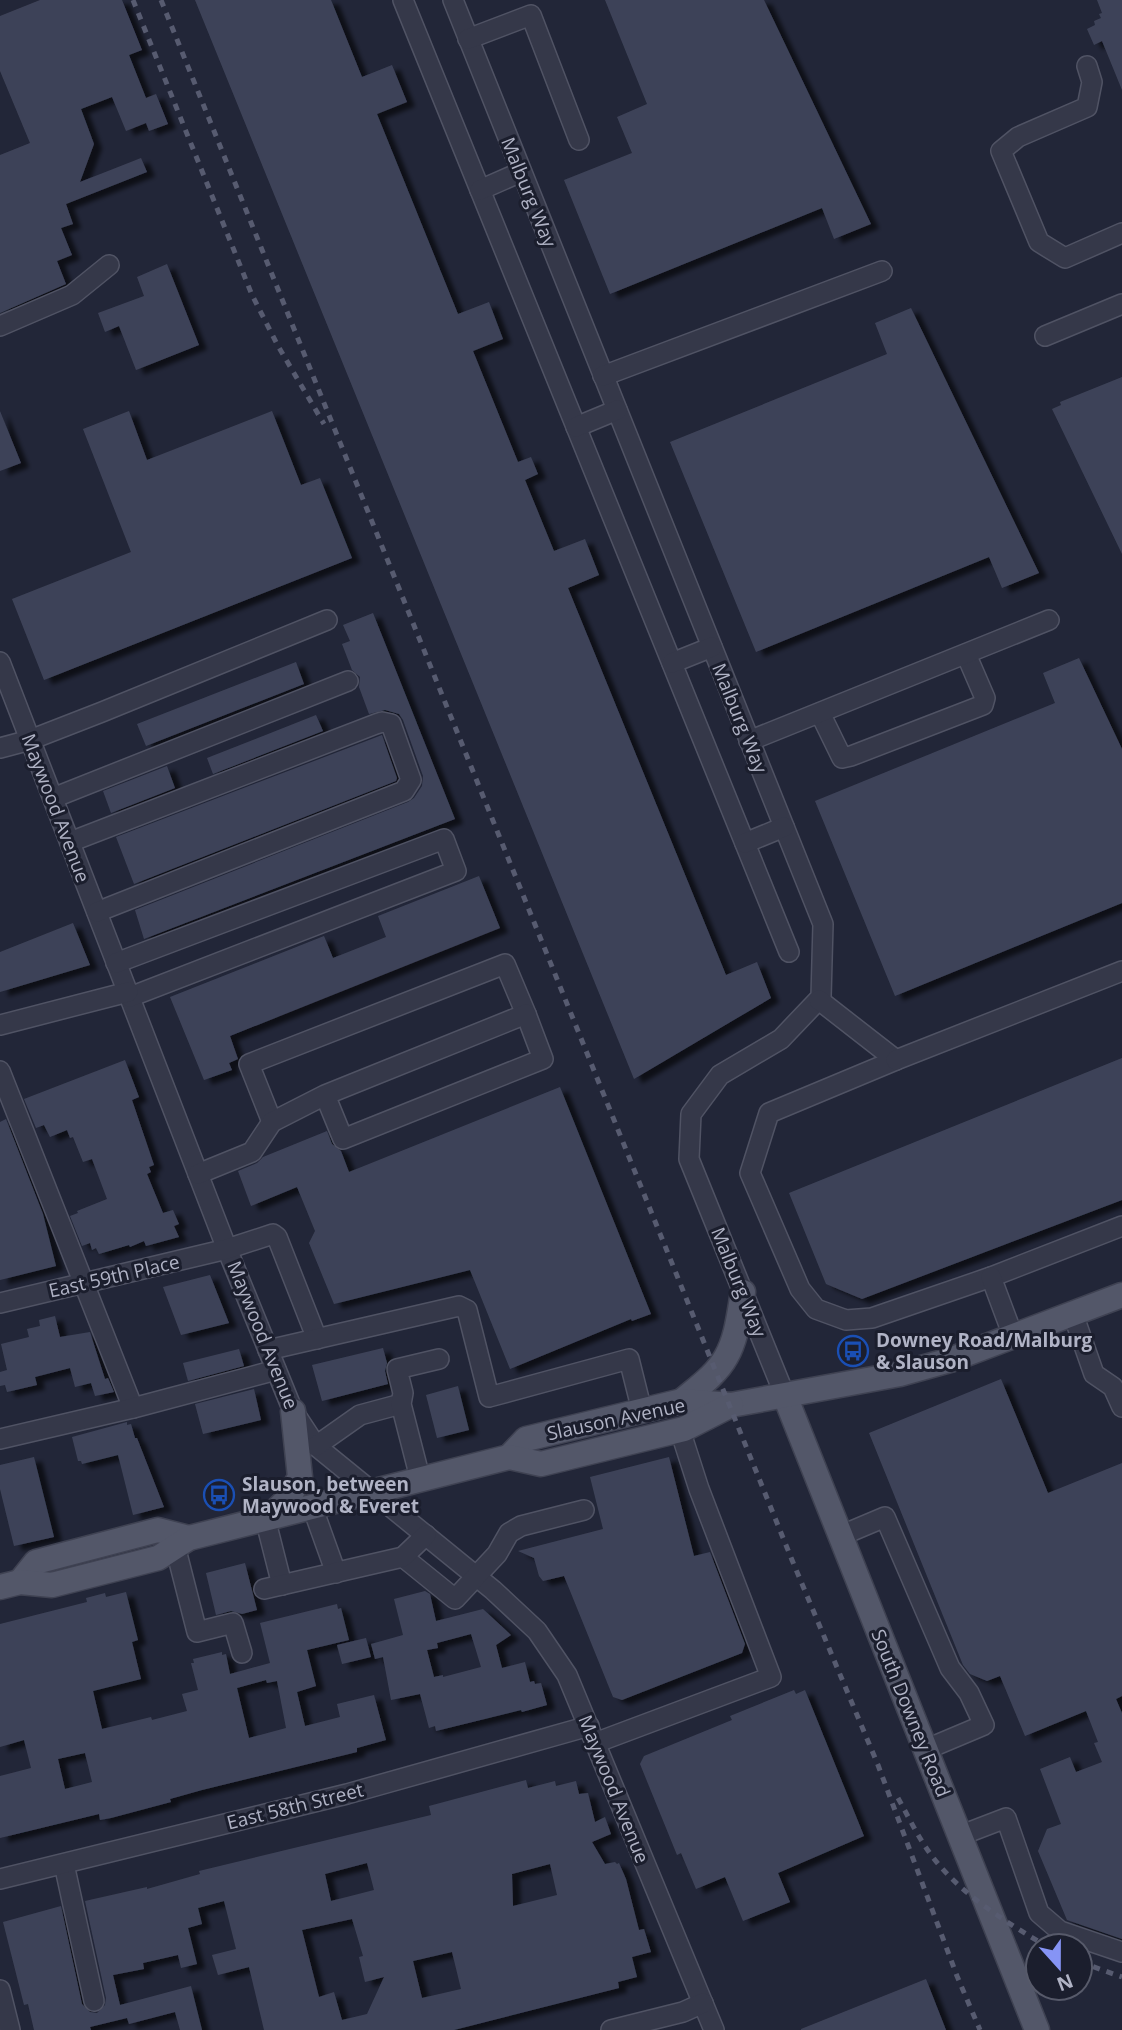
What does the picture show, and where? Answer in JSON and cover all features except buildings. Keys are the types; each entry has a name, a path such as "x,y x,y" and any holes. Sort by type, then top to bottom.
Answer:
{"main road":[{"path":"682,1401 716,1370 726,1357 734,1339 743,1292"},
{"name":"Slauson Avenue","path":"509,1457 526,1439 682,1401 731,1405 900,1374 950,1360 1122,1295"},
{"name":"South Downey Road","path":"792,1394 841,1536 1037,2030"},
{"name":"Slauson Avenue","path":"10,1584 52,1586 158,1558 182,1542 372,1490 509,1457 541,1464 680,1430 731,1405"},
{"path":"267,1518 288,1499 300,1477 293,1411"}],"street":[{"path":"403,0 789,952"},
{"name":"Malburg Way","path":"453,0 823,924 819,1000 781,1039 720,1075 691,1114 689,1159 743,1292 792,1394"},
{"path":"468,39 528,8 579,140"},
{"path":"1087,66 1092,82 1087,107 1018,137 1001,151 1039,242 1065,258 1122,233"},
{"path":"480,190 522,172"},
{"path":"0,326 72,295 109,265"},
{"path":"603,376 883,271"},
{"path":"1045,336 1122,303"},
{"path":"576,427 617,410"},
{"path":"0,748 30,740 327,620"},
{"path":"749,741 1049,621"},
{"path":"672,663 712,648"},
{"path":"820,713 842,758 983,705 985,698 966,654"},
{"name":"Maywood Avenue","path":"0,662 227,1249 293,1411 316,1446 476,1576 537,1631 567,1675 714,2030"},
{"path":"52,798 348,681"},
{"path":"70,842 376,724 391,724 411,780 404,791 97,912"},
{"path":"745,842 784,827"},
{"path":"0,1025 129,995 456,871 444,839 116,962"},
{"path":"272,1122 249,1064 505,964 543,1059 343,1139 325,1095"},
{"path":"1122,971 769,1113 750,1173 800,1289 816,1309 846,1320 872,1318 991,1277 1122,1226"},
{"path":"819,1000 896,1060"},
{"path":"198,1174 251,1152 272,1122 325,1095 526,1014"},
{"path":"0,1071 133,1408"},
{"name":"East 59th Place","path":"0,1303 227,1249 269,1234 277,1237 317,1339"},
{"path":"991,1277 1013,1336"},
{"path":"268,1350 458,1306 467,1310 489,1397 629,1359 642,1411"},
{"path":"1073,1314 1094,1374 1113,1387 1122,1407"},
{"path":"420,1479 401,1404 403,1393 397,1369 439,1359"},
{"path":"0,1439 133,1408 276,1370"},
{"path":"316,1446 360,1415 401,1404"},
{"name":"East 58th Street","path":"0,1879 592,1735 771,1677 699,1489 680,1430"},
{"path":"312,1506 336,1573"},
{"path":"403,1557 455,1599 497,1553 509,1533 521,1526 584,1510"},
{"path":"841,1536 885,1517 950,1668 969,1693 984,1725 927,1749"},
{"path":"267,1518 273,1587 403,1557 426,1535"},
{"path":"182,1542 197,1632 233,1623 242,1653"},
{"path":"959,1836 1006,1818 1039,1913 1060,1931 1122,1952"},
{"path":"64,1864 94,2001"},
{"path":"0,1990 10,2030"},
{"path":"611,2030 683,2012 703,2003"}],"railway":[{"path":"133,0 252,295 278,346 324,424"},
{"path":"161,0 792,1560 878,1765 980,2030"},
{"path":"898,1798 925,1846 950,1877 996,1915 1024,1932"},
{"path":"1094,1967 1122,1977"}],"place":[{"name":"Downey Road/Malburg & Slauson","path":"853,1351"},
{"name":"Slauson, between Maywood & Everet","path":"219,1495"}]}
